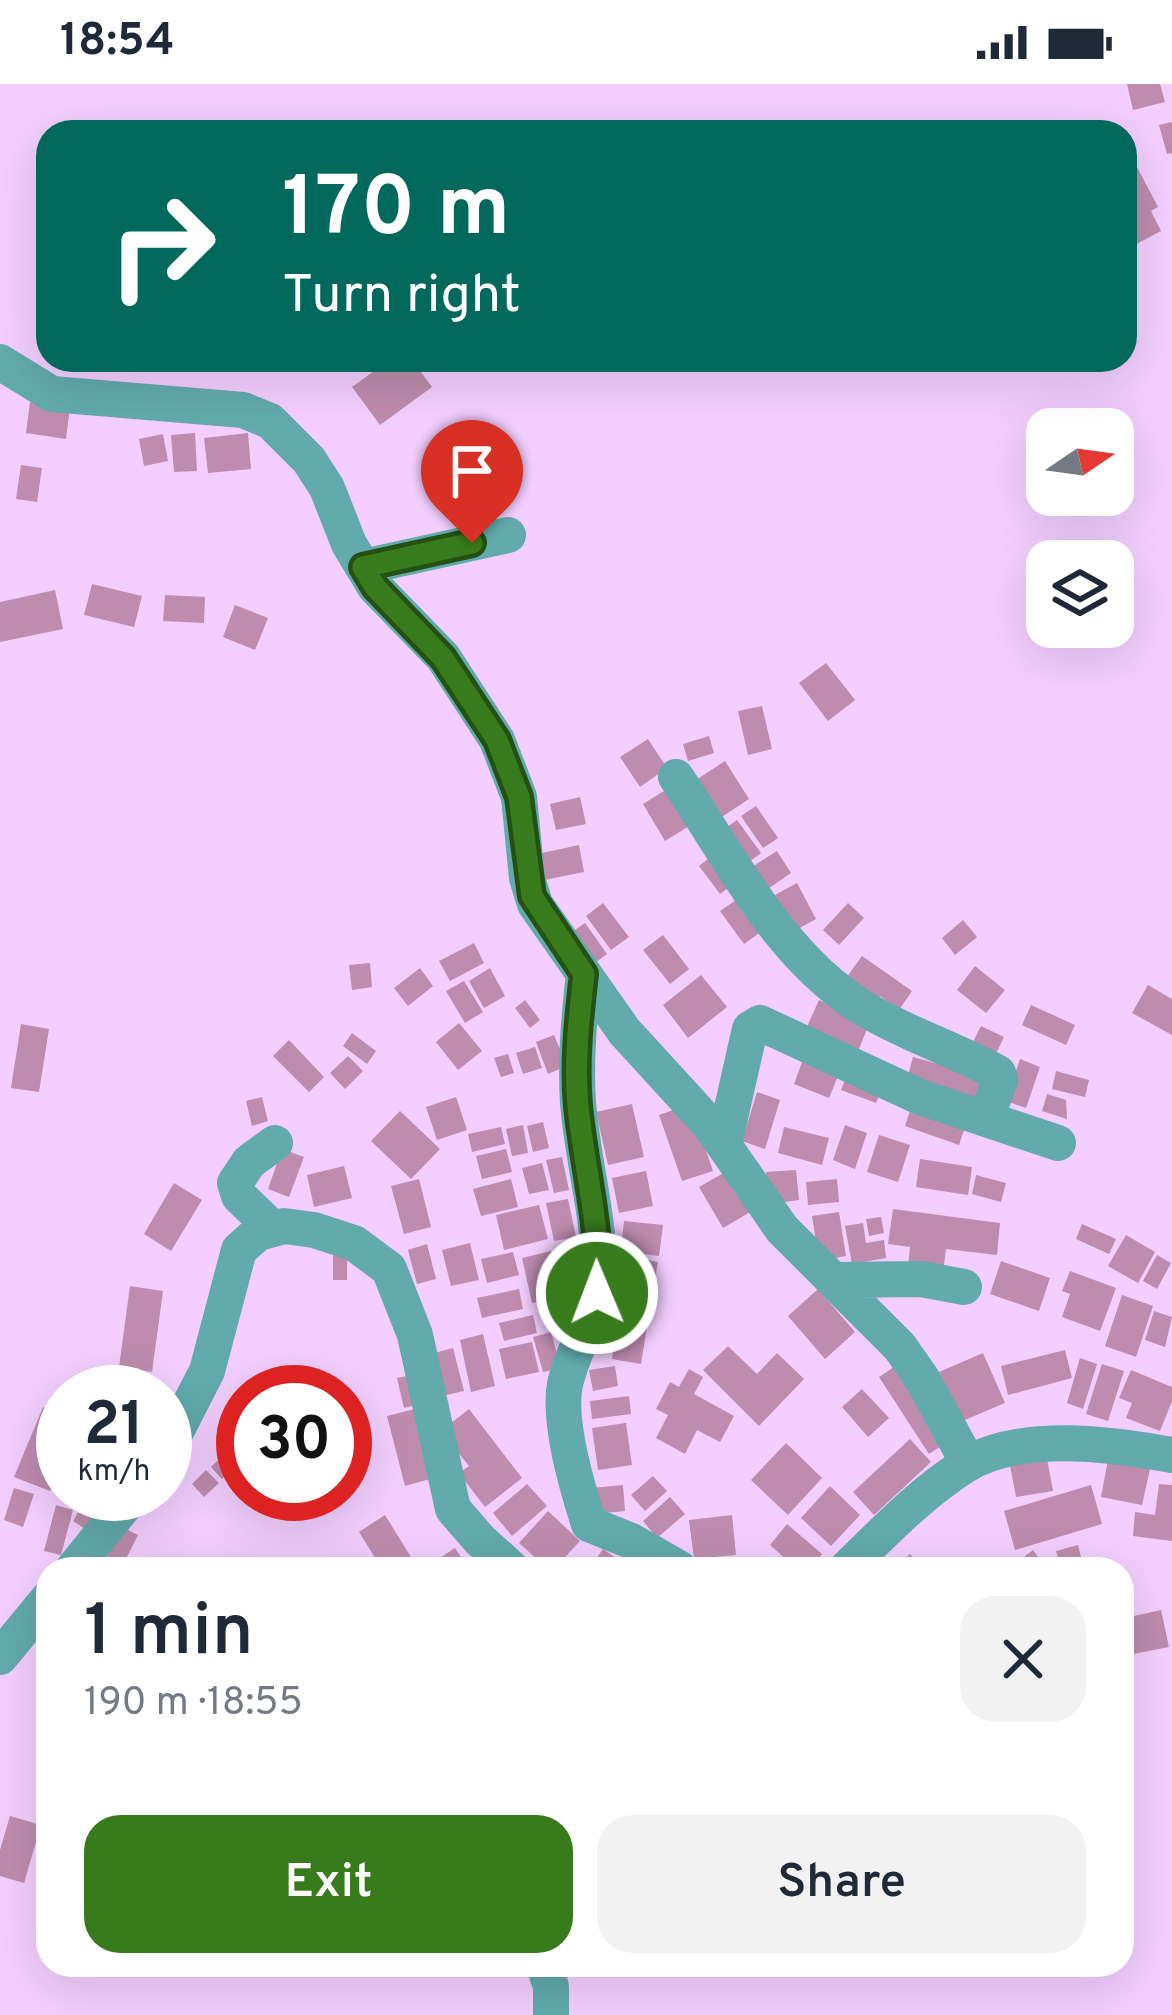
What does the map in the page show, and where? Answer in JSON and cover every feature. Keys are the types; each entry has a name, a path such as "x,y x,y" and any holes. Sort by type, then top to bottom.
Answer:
{"street":[{"path":"0,362 52,394 243,410 270,421 309,460 375,587 443,658 497,740 519,797 532,896 624,1031 724,1144 782,1229 900,1347 968,1463"},
{"path":"363,567 508,536"},
{"path":"676,777 774,924 816,971 865,1009 998,1073 1000,1080 986,1119"},
{"path":"584,974 578,1022 578,1103 599,1271 594,1309 565,1385 563,1411 589,1524 659,1557"},
{"path":"724,1144 750,1028 757,1023 920,1096 1058,1143"},
{"path":"272,1228 239,1196 236,1184 249,1162 275,1144"},
{"path":"192,1400 207,1371 239,1250 258,1233 272,1228 314,1230 354,1243 388,1269 415,1335 454,1509 498,1557"},
{"path":"835,1280 920,1280 964,1287"},
{"path":"859,1557 916,1502 968,1463 1022,1447 1067,1442 1172,1455"},
{"path":"83,1557 112,1521"},
{"path":"0,1657 36,1614"},
{"path":"548,1977 551,2015"}],"building":[{"path":"1127,84 1160,84 1165,102 1133,110"},
{"path":"1172,122 1172,153 1167,154 1159,125"},
{"path":"1137,167 1158,207 1151,211 1161,231 1137,244"},
{"path":"373,372 421,372 432,387 380,425 352,387"},
{"path":"30,402 70,407 66,439 26,433"},
{"path":"195,433 197,471 174,472 171,435"},
{"path":"248,433 251,469 208,473 204,438"},
{"path":"163,434 168,461 144,466 139,439"},
{"path":"21,465 42,468 37,502 16,499"},
{"path":"92,584 142,596 134,627 84,615"},
{"path":"55,590 63,629 0,642 0,602"},
{"path":"165,595 205,597 204,623 163,621"},
{"path":"235,605 268,618 255,650 223,637"},
{"path":"826,663 855,700 828,721 799,683"},
{"path":"762,706 772,749 748,755 738,711"},
{"path":"709,736 714,753 688,761 683,744"},
{"path":"648,739 667,768 640,787 620,757"},
{"path":"725,761 749,799 717,820 693,782"},
{"path":"672,786 694,823 665,841 643,804"},
{"path":"580,797 586,824 556,830 550,804"},
{"path":"756,806 778,838 763,848 741,816"},
{"path":"737,820 761,853 744,866 720,832"},
{"path":"579,845 584,872 539,881 533,855"},
{"path":"777,851 791,873 762,893 747,870"},
{"path":"717,852 737,881 720,894 699,866"},
{"path":"797,883 816,919 794,931 775,895"},
{"path":"739,898 762,931 744,944 720,911"},
{"path":"603,903 629,937 611,950 586,916"},
{"path":"848,903 864,918 839,945 823,930"},
{"path":"963,920 977,937 955,955 942,938"},
{"path":"585,923 607,954 591,966 568,935"},
{"path":"663,935 689,969 670,984 643,950"},
{"path":"474,943 484,963 450,981 439,961"},
{"path":"862,956 912,991 899,1010 880,996 875,1004 844,981"},
{"path":"370,963 372,987 352,990 349,965"},
{"path":"975,966 1005,990 986,1013 957,990"},
{"path":"420,968 433,986 408,1006 394,988"},
{"path":"490,968 505,996 484,1008 469,981"},
{"path":"701,975 727,1007 688,1038 663,1005"},
{"path":"464,981 483,1012 465,1023 446,991"},
{"path":"1148,985 1172,999 1172,1035 1132,1013"},
{"path":"525,1000 540,1020 530,1028 515,1008"},
{"path":"819,1000 870,1022 858,1051 806,1029"},
{"path":"1031,1005 1075,1025 1066,1045 1022,1025"},
{"path":"459,1023 482,1051 458,1070 436,1042"},
{"path":"21,1024 49,1029 39,1092 11,1088"},
{"path":"981,1026 1004,1037 993,1060 970,1048"},
{"path":"352,1033 376,1051 367,1064 343,1046"},
{"path":"554,1035 567,1066 548,1074 536,1042"},
{"path":"289,1040 324,1077 309,1092 273,1056"},
{"path":"535,1047 542,1068 523,1074 516,1053"},
{"path":"508,1054 514,1073 501,1077 494,1058"},
{"path":"348,1056 363,1071 345,1089 330,1073"},
{"path":"913,1057 988,1078 981,1104 906,1083"},
{"path":"1020,1059 1040,1067 1026,1108 1006,1101"},
{"path":"802,1062 838,1076 829,1098 794,1084"},
{"path":"849,1070 884,1083 876,1103 841,1090"},
{"path":"1056,1071 1089,1080 1085,1097 1052,1089"},
{"path":"757,1092 780,1100 765,1149 742,1141"},
{"path":"1047,1094 1066,1100 1067,1119 1042,1111"},
{"path":"262,1097 268,1121 252,1126 246,1101"},
{"path":"456,1097 467,1130 437,1140 426,1107"},
{"path":"632,1104 644,1157 608,1165 596,1112"},
{"path":"690,1104 713,1171 682,1181 659,1115"},
{"path":"911,1108 965,1127 959,1145 905,1126"},
{"path":"400,1111 440,1149 411,1179 371,1141"},
{"path":"543,1122 549,1148 533,1152 527,1126"},
{"path":"523,1125 528,1153 512,1156 506,1129"},
{"path":"845,1125 867,1133 855,1169 833,1160"},
{"path":"501,1127 505,1144 472,1152 468,1134"},
{"path":"784,1127 829,1138 822,1165 778,1153"},
{"path":"879,1135 910,1145 898,1182 867,1172"},
{"path":"282,1149 304,1157 289,1197 268,1189"},
{"path":"506,1149 512,1172 482,1179 476,1156"},
{"path":"562,1157 569,1190 554,1193 546,1160"},
{"path":"920,1159 972,1167 968,1195 916,1187"},
{"path":"542,1163 549,1190 529,1194 522,1168"},
{"path":"344,1166 352,1198 314,1207 307,1175"},
{"path":"729,1170 752,1211 723,1228 699,1187"},
{"path":"796,1170 799,1200 769,1204 766,1172"},
{"path":"646,1171 653,1206 619,1213 612,1178"},
{"path":"976,1175 1006,1183 1001,1202 972,1194"},
{"path":"419,1179 431,1227 404,1234 391,1186"},
{"path":"511,1179 518,1207 481,1216 473,1189"},
{"path":"837,1179 839,1202 808,1205 806,1182"},
{"path":"174,1183 202,1200 171,1251 144,1234"},
{"path":"568,1199 576,1237 554,1241 546,1203"},
{"path":"539,1205 548,1239 504,1250 496,1215"},
{"path":"893,1209 1000,1223 997,1255 946,1249 943,1272 908,1267 910,1247 888,1244"},
{"path":"839,1212 846,1256 819,1261 812,1216"},
{"path":"881,1217 884,1233 869,1236 866,1219"},
{"path":"624,1221 663,1225 659,1256 621,1251"},
{"path":"863,1223 866,1243 884,1240 886,1258 852,1264 845,1226"},
{"path":"1082,1224 1116,1239 1109,1254 1076,1239"},
{"path":"1126,1235 1155,1252 1138,1283 1108,1266"},
{"path":"470,1243 479,1280 451,1286 442,1250"},
{"path":"427,1244 436,1279 417,1284 408,1250"},
{"path":"333,1250 347,1251 347,1280 333,1280"},
{"path":"551,1251 561,1297 532,1303 522,1258"},
{"path":"513,1252 519,1275 487,1283 481,1259"},
{"path":"615,1254 658,1262 654,1285 611,1277"},
{"path":"1157,1255 1171,1263 1157,1289 1143,1281"},
{"path":"1001,1261 1050,1278 1039,1311 990,1294"},
{"path":"1070,1271 1116,1288 1100,1331 1062,1317 1070,1294 1062,1291"},
{"path":"130,1286 163,1291 153,1365 119,1365"},
{"path":"519,1289 523,1309 482,1318 477,1298"},
{"path":"613,1289 652,1296 641,1364 612,1359 617,1328 600,1325"},
{"path":"818,1289 855,1332 825,1359 788,1316"},
{"path":"1122,1295 1153,1306 1136,1357 1105,1346"},
{"path":"1154,1311 1172,1317 1165,1347 1145,1340"},
{"path":"533,1315 537,1333 504,1341 499,1323"},
{"path":"551,1332 561,1368 543,1372 533,1337"},
{"path":"483,1334 495,1386 471,1392 460,1340"},
{"path":"532,1342 539,1372 506,1379 499,1349"},
{"path":"728,1346 757,1374 777,1353 804,1379 759,1426 703,1370"},
{"path":"453,1348 464,1391 437,1397 427,1355"},
{"path":"1065,1350 1072,1378 1008,1395 1001,1366"},
{"path":"983,1353 1005,1403 960,1422 939,1372"},
{"path":"1080,1358 1097,1364 1083,1409 1067,1403"},
{"path":"900,1363 950,1440 929,1454 879,1377"},
{"path":"1102,1364 1124,1371 1108,1421 1086,1414"},
{"path":"615,1366 618,1386 593,1391 589,1370"},
{"path":"689,1369 703,1377 694,1394 734,1416 720,1442 697,1430 685,1454 656,1438 668,1415 656,1409 670,1382 679,1387"},
{"path":"1131,1370 1172,1387 1172,1401 1160,1431 1126,1418 1132,1403 1119,1398"},
{"path":"417,1374 424,1403 404,1408 397,1378"},
{"path":"862,1389 889,1418 868,1437 842,1407"},
{"path":"629,1396 631,1414 592,1419 590,1401"},
{"path":"419,1408 437,1477 405,1486 387,1416"},
{"path":"469,1409 522,1478 485,1507 459,1473 469,1466 441,1431"},
{"path":"626,1423 632,1465 598,1470 592,1428"},
{"path":"36,1424 36,1486 14,1477"},
{"path":"910,1439 931,1462 874,1515 853,1492"},
{"path":"786,1443 822,1478 788,1515 751,1480"},
{"path":"1046,1453 1053,1491 1016,1497 1009,1460"},
{"path":"1108,1460 1150,1469 1142,1505 1101,1497"},
{"path":"206,1470 216,1480 204,1497 192,1484"},
{"path":"653,1476 667,1491 645,1511 631,1495"},
{"path":"527,1484 547,1506 512,1536 493,1513"},
{"path":"1159,1484 1172,1485 1172,1541 1133,1536 1135,1512 1155,1515"},
{"path":"623,1485 625,1511 594,1514 592,1488"},
{"path":"1091,1485 1102,1524 1015,1550 1004,1511"},
{"path":"830,1486 860,1515 831,1546 801,1518"},
{"path":"14,1488 34,1494 23,1527 4,1520"},
{"path":"670,1497 685,1514 657,1538 643,1521"},
{"path":"548,1511 580,1541 565,1557 535,1557 519,1543"},
{"path":"385,1515 411,1557 375,1557 359,1532"},
{"path":"732,1515 736,1555 694,1557 689,1520"},
{"path":"52,1521 70,1521 61,1555 44,1551"},
{"path":"73,1521 101,1521 93,1534"},
{"path":"787,1524 822,1554 784,1557 770,1545"},
{"path":"120,1526 138,1535 127,1557 104,1557"},
{"path":"1078,1545 1081,1557 1058,1557 1056,1551"},
{"path":"1161,1610 1169,1647 1134,1654 1134,1616"},
{"path":"10,1816 36,1824 36,1842 24,1883 0,1876 0,1850"}],"route":[{"path":"472,543 363,567 375,587 443,658 497,740 519,797 532,896 584,974 578,1022 578,1103 595,1212 597,1293"}]}
